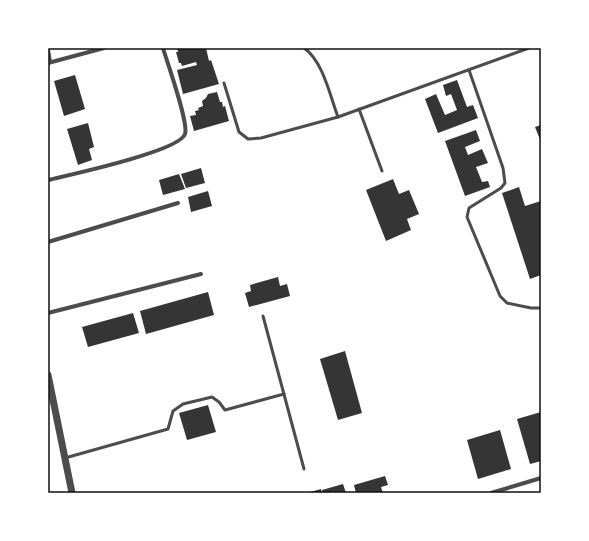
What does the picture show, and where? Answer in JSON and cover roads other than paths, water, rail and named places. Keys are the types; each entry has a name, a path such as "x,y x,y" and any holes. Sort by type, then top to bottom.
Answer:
{"street":[{"path":"48,50 49,63 104,48"},
{"path":"48,180 138,157 170,146 182,140 186,133 184,117 163,48"},
{"path":"48,242 178,203"},
{"path":"48,313 201,274"},
{"path":"49,380 72,493"},
{"path":"491,493 541,478"}],"lane":[{"path":"304,48 309,52 324,77 338,118"},
{"path":"224,83 239,132 248,139 262,138 338,118 359,109 529,48"},
{"path":"469,70 503,168 505,183 501,188 469,208 467,217 500,296 508,303 532,308 541,308"},
{"path":"359,109 382,171"},
{"path":"263,316 304,469"},
{"path":"65,458 168,429 173,411 183,404 212,397 225,410 284,394"}]}
